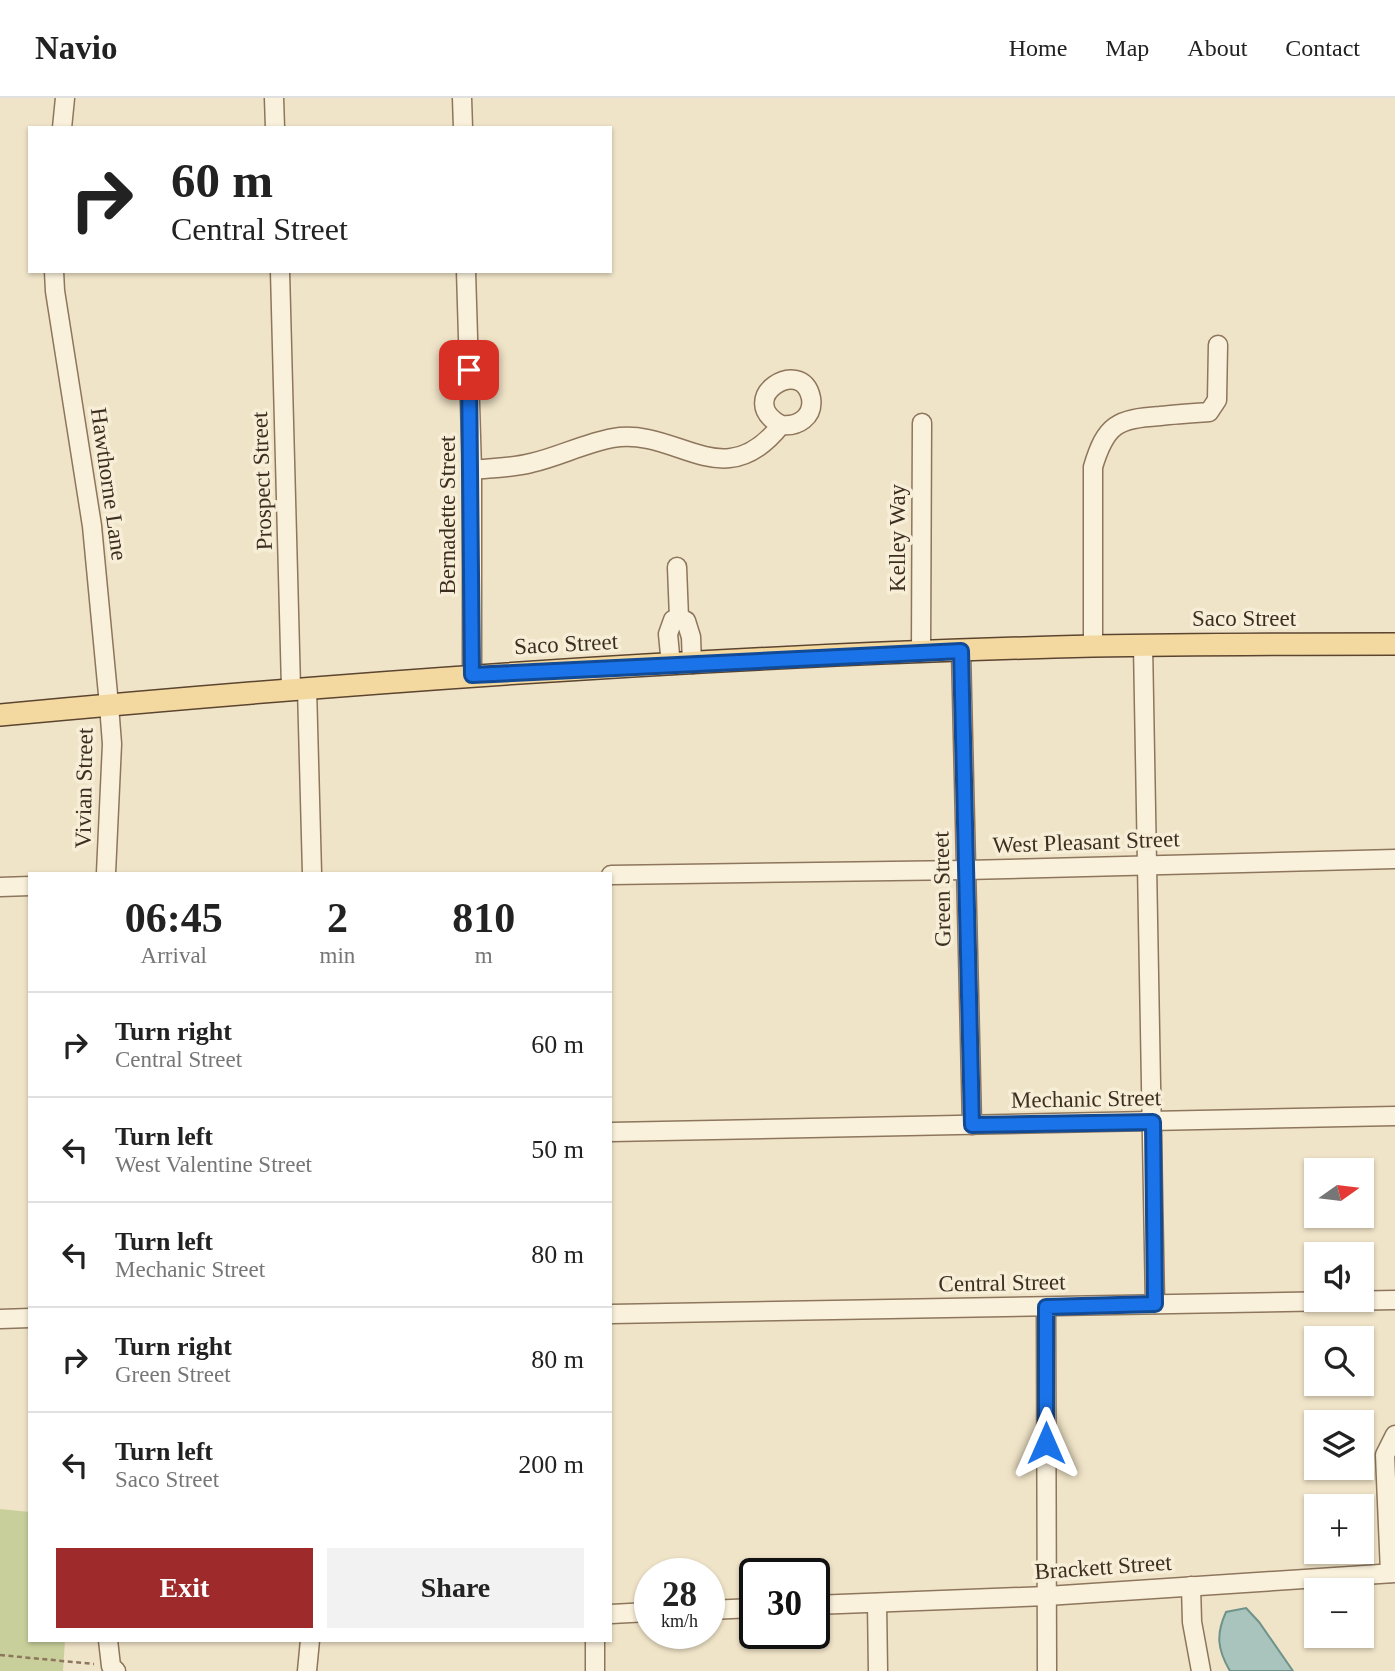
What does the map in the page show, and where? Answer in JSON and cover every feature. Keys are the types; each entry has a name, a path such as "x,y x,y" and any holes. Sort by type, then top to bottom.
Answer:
{"main road":[{"name":"Saco Street","path":"0,715 472,675 681,664 1093,646 1395,644"}],"street":[{"path":"62,126 65,98"},
{"path":"274,98 275,126"},
{"path":"462,98 463,126"},
{"name":"Hawthorne Lane","path":"54,273 92,526 109,705"},
{"name":"Prospect Street","path":"280,273 299,688 312,872"},
{"name":"Bernadette Street","path":"466,273 472,470 472,675"},
{"path":"1093,646 1093,467 1098,450 1111,429 1128,418 1209,412 1217,400 1218,345"},
{"name":"Kelley Way","path":"921,652 922,423"},
{"path":"472,470 530,464 614,438 642,438 705,457 728,458 751,453 768,441 781,425"},
{"path":"677,567 679,618 686,621 691,637 681,664"},
{"path":"1143,645 1155,1304"},
{"name":"Green Street","path":"961,651 972,1125"},
{"name":"Vivian Street","path":"106,872 112,744 109,705"},
{"name":"West Pleasant Street","path":"612,875 966,870 1395,859"},
{"path":"0,887 28,886"},
{"name":"Mechanic Street","path":"612,1132 1395,1116"},
{"name":"Central Street","path":"612,1314 1395,1300"},
{"path":"1046,1307 1047,1671"},
{"path":"0,1319 28,1318"},
{"path":"1392,1573 1385,1455 1395,1435"},
{"name":"Brackett Street","path":"830,1604 1047,1596 1392,1573"},
{"path":"1191,1586 1192,1622 1201,1671"},
{"path":"877,1603 878,1671"},
{"path":"612,1614 634,1613"},
{"path":"108,1642 113,1669"},
{"path":"307,1671 310,1642"},
{"path":"595,1671 596,1642"}],"path":[{"path":"0,1654 113,1669"}],"green space":[{"path":"0,1509 28,1512 28,1642 65,1642 63,1671 0,1671"}],"water":[{"path":"1246,1608 1293,1671 1230,1671 1220,1648 1221,1627 1226,1612"}],"route":[{"path":"469,370 472,675 961,651 972,1125 1153,1122 1155,1304 1046,1307 1046,1443"}]}
